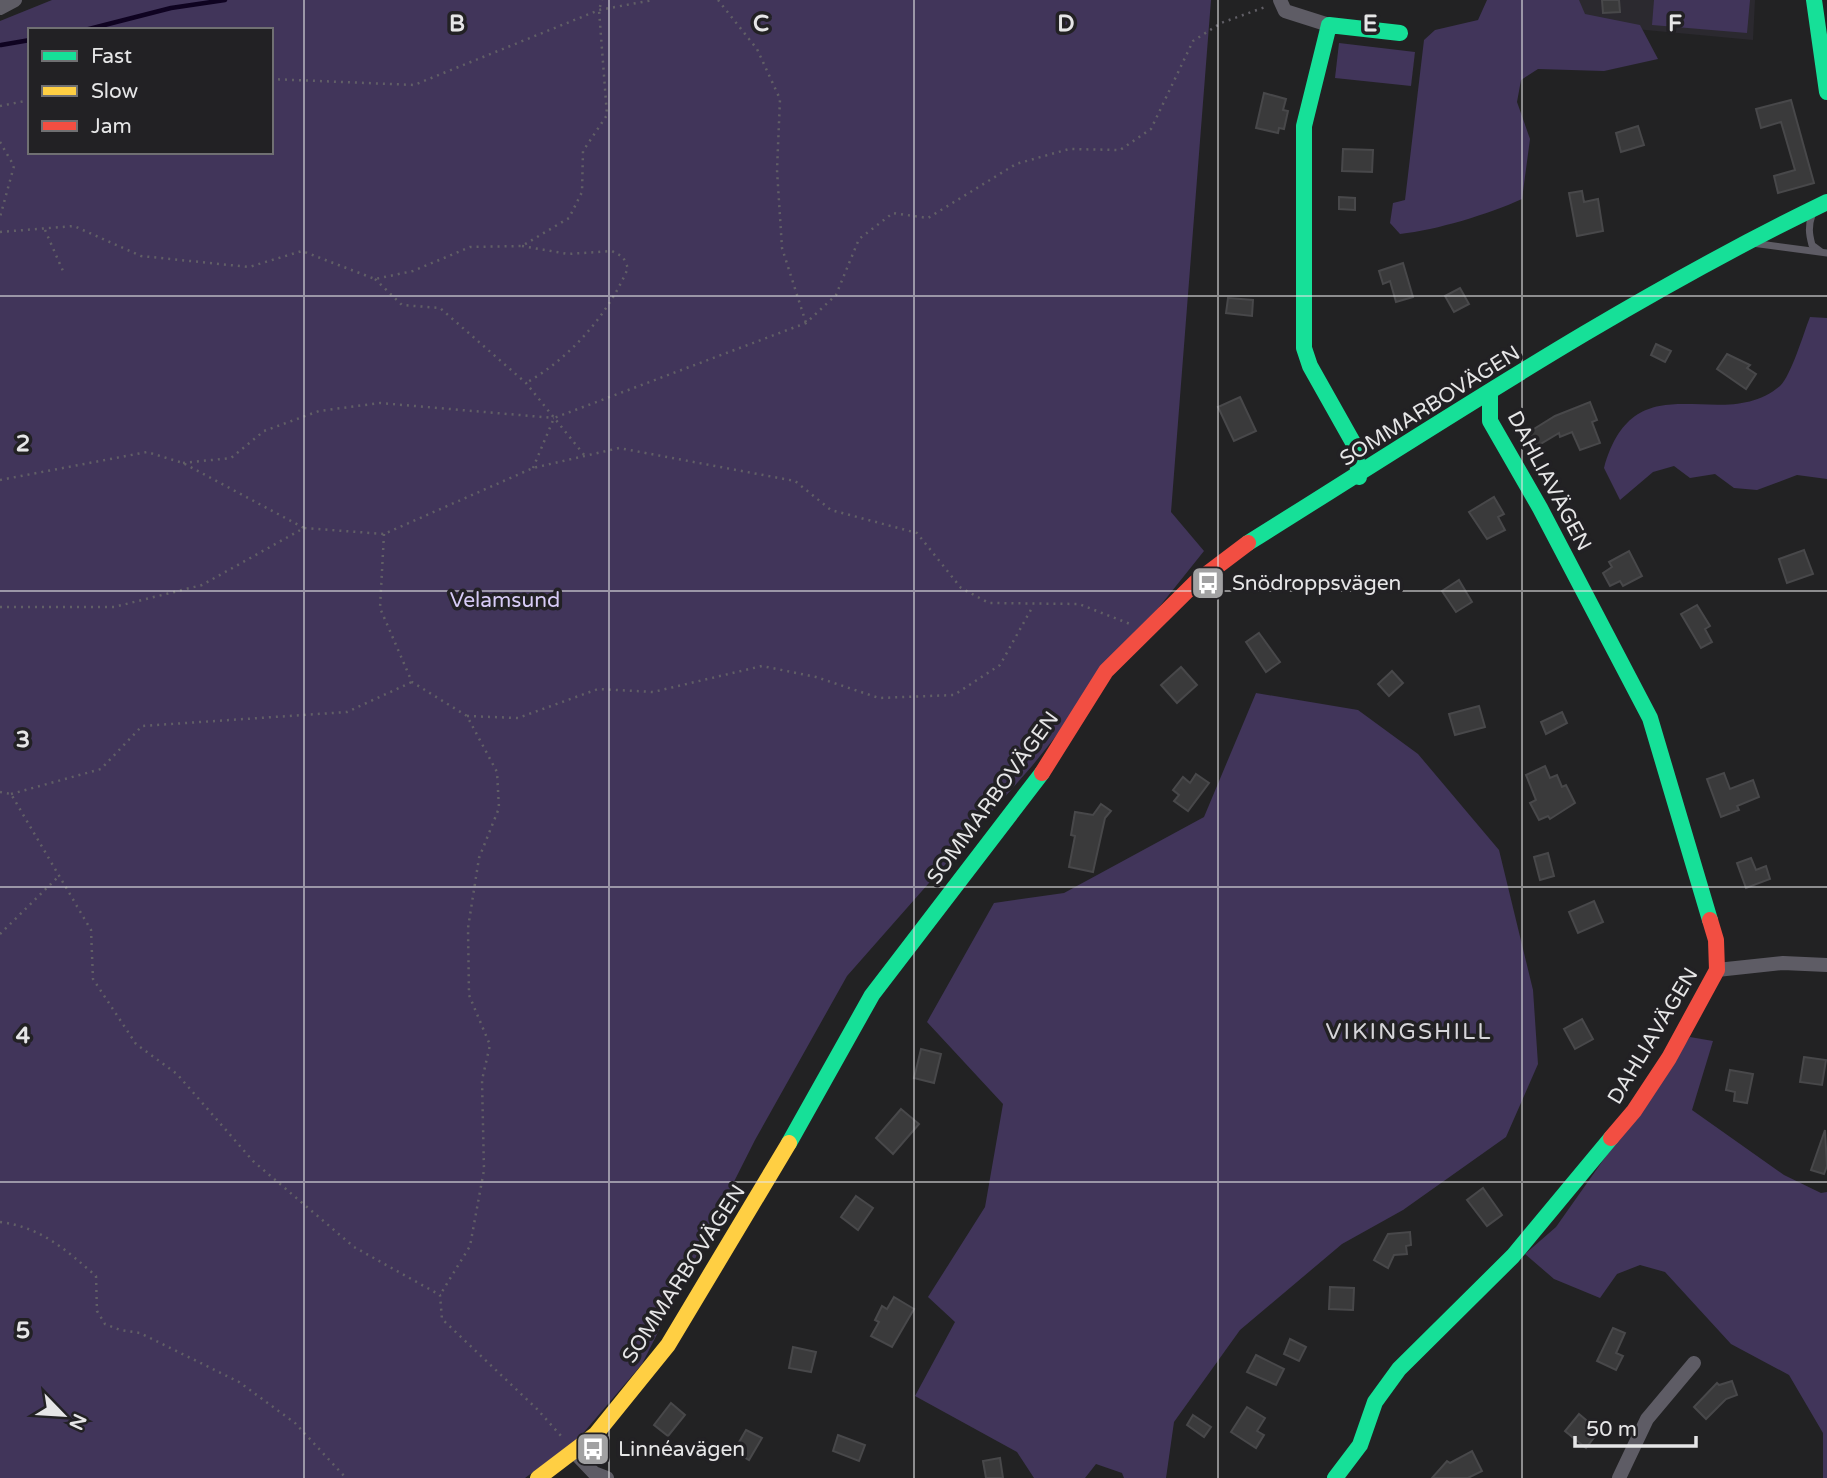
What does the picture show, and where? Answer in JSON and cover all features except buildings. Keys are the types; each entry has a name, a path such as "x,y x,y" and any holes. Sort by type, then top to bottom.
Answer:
{"street":[{"path":"0,8 15,0"},
{"path":"1814,0 1827,92"},
{"path":"1280,1 1285,11 1329,25 1401,33"},
{"path":"1329,25 1304,126 1304,348 1310,366 1355,446 1359,477"},
{"name":"SOMMARBOVÄGEN","path":"546,1476 575,1453 617,1412 668,1345 784,1153 826,1073 872,995 1050,762 1106,671 1147,630 1195,583 1239,548 1359,477 1490,392 1744,242 1821,205"},
{"name":"DAHLIAVÄGEN","path":"1335,1478 1360,1445 1375,1402 1399,1369 1513,1256 1634,1111 1669,1058 1717,970 1716,940 1687,833 1650,718 1540,508 1490,421 1490,392"},
{"path":"1717,970 1783,963 1827,965"},
{"path":"1619,1478 1647,1419 1694,1363"},
{"path":"575,1453 594,1472 607,1478"}],"lane":[{"path":"1821,205 1808,225 1812,245 1825,253"},
{"path":"1744,242 1825,253"}],"path":[{"path":"522,246 569,218 582,192 583,151 607,115 599,10 602,0"},
{"path":"273,79 414,85 599,10 653,0"},
{"path":"718,0 757,49 780,99 777,170 782,248 806,323"},
{"path":"183,463 230,458 264,431 319,411 380,403 554,418 806,323 836,295 859,239 893,213 928,218 1016,164 1069,149 1120,150 1151,129 1193,41 1221,23 1280,1"},
{"path":"0,106 28,100"},
{"path":"0,142 14,166 0,217"},
{"path":"0,232 74,226 141,256 249,267 302,251 375,279 402,305 440,308 526,383 585,456"},
{"path":"45,230 63,271"},
{"path":"375,279 413,271 470,247 522,246 568,254 612,251 623,257 628,268 587,334 553,368 526,383"},
{"path":"533,468 554,418"},
{"path":"0,481 147,452 183,463 304,528 384,534 533,468 619,448 795,481 831,510 917,533 961,588 989,603 1079,604 1147,630"},
{"path":"0,607 114,607 202,585 304,528"},
{"path":"384,534 380,608 412,682 467,716 519,718 598,689 653,692 762,666 816,677 879,698 954,695 1000,665 1034,604"},
{"path":"0,792 11,794 101,769 142,726 347,712 412,682"},
{"path":"467,716 497,772 499,808 479,858 468,928 469,995 490,1045 482,1080 484,1170 470,1245 440,1295 442,1319 537,1409 575,1453"},
{"path":"11,794 91,930 93,979 136,1044 177,1074 253,1161 354,1247 440,1295"},
{"path":"0,934 59,876"},
{"path":"0,1222 22,1225 53,1239 96,1276 97,1311 105,1324 120,1331 140,1333 239,1382 295,1423 346,1478"}],"shaded area":[{"path":"1550,0 1755,0 1753,40 1549,21"}],"green space":[{"name":"Velamsund","path":"52,0 1211,0 1171,512 1204,551 1032,766 847,976 755,1140 642,1364 579,1438 525,1478 0,1478 0,21"},
{"path":"1487,0 1579,0 1585,14 1640,25 1658,59 1604,71 1538,69 1521,80 1517,102 1530,139 1522,199 1462,221 1400,234 1390,223 1393,203 1405,200 1424,40 1435,30 1478,20"},
{"path":"1654,0 1750,0 1747,33 1652,25"},
{"path":"1339,43 1415,52 1411,86 1335,78"},
{"path":"1810,317 1827,318 1827,479 1797,475 1757,490 1734,488 1715,474 1690,478 1674,466 1653,472 1620,500 1604,468 1618,435 1636,415 1658,406 1732,404 1757,399 1784,381"},
{"path":"1256,693 1358,710 1418,754 1499,850 1533,990 1538,1064 1506,1137 1403,1210 1342,1244 1240,1330 1174,1422 1166,1478 1124,1478 1122,1473 1096,1464 1085,1478 1034,1478 1017,1452 915,1396 955,1322 928,1297 985,1207 1003,1104 927,1022 994,903 1064,893 1204,817"},
{"path":"1690,1037 1713,1041 1692,1110 1784,1175 1821,1193 1827,1192 1827,1478 1823,1478 1823,1433 1789,1375 1731,1344 1665,1272 1640,1265 1617,1274 1600,1298 1554,1279 1525,1254 1556,1227"}],"waterway":[{"path":"93,28 171,8 225,0"},
{"path":"1,45 28,40"}],"traffic: fast":[{"path":"1814,0 1827,92"},
{"path":"1359,477 1355,446 1310,366 1304,348 1304,126 1329,25 1400,33"},
{"path":"1248,543 1605,321 1827,202"},
{"path":"1490,392 1490,421 1540,508 1650,718 1710,920"},
{"path":"789,1143 872,995 1042,773"},
{"path":"1335,1478 1360,1445 1375,1402 1399,1369 1513,1256 1611,1138"}],"traffic: slow":[{"path":"538,1478 596,1434 668,1345 789,1143"}],"traffic: jam":[{"path":"1042,773 1106,671 1195,583 1248,543"},
{"path":"1611,1138 1634,1111 1669,1058 1717,970 1716,940 1710,920"}],"place":[{"name":"Snödroppsvägen","path":"1208,583"},
{"name":"Linnéavägen","path":"593,1449"}],"district":[{"name":"VIKINGSHILL","path":"1409,1032"}]}
